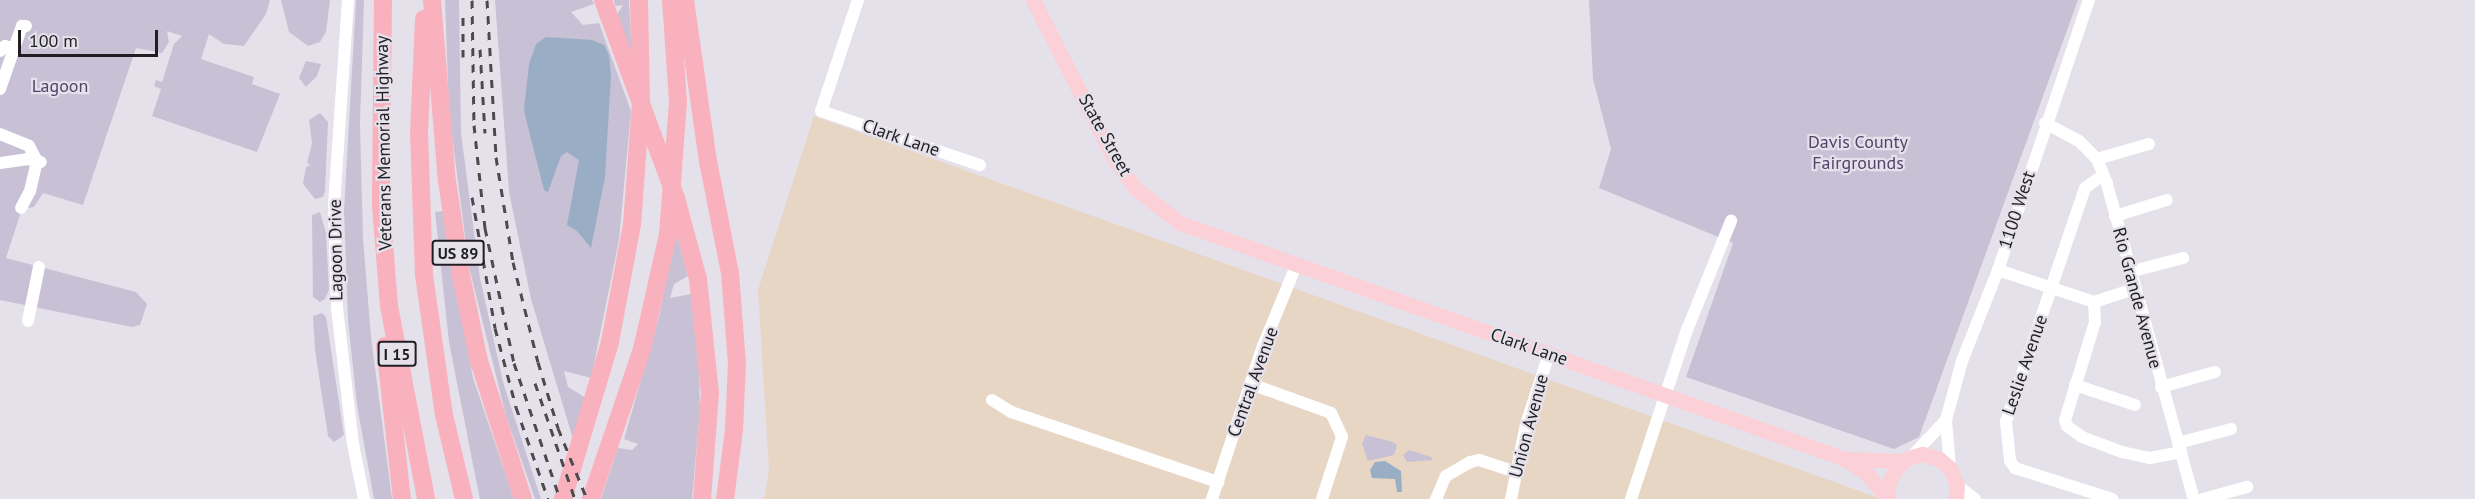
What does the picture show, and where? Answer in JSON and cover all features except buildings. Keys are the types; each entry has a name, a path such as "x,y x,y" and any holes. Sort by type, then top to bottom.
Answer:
{"highway":[{"name":"Veterans Memorial Highway","path":"383,0 381,206 389,306 426,499"},
{"name":"Veterans Memorial Highway","path":"425,0 418,132 424,275 444,415 464,499"},
{"name":"US 89","path":"432,0 447,182 461,274 482,372 523,499"},
{"path":"603,0 681,213 703,309 710,393 702,499"},
{"path":"563,499 598,386 621,292 634,204 641,103 639,0"},
{"path":"591,499 650,321 670,220 678,102 671,0"},
{"path":"685,0 708,161 730,273 737,364 734,430 725,499"},
{"path":"381,206 384,340 402,499"}],"main road":[{"name":"State Street","path":"1033,0 1125,175 1162,212 1213,237"},
{"name":"Clark Lane","path":"1213,237 1845,459 1867,474 1887,498"},
{"name":"Clark Lane","path":"1845,459 1907,459 1931,456 1950,468"},
{"path":"1887,498 1890,478 1907,459"},
{"path":"1950,468 1957,492"}],"street":[{"name":"Lagoon Drive","path":"348,0 334,206 336,296 345,386 364,499"},
{"name":"Clark Lane","path":"858,0 821,111 980,165"},
{"name":"1100 West","path":"1950,468 1946,420 1962,362 1998,270 2045,123 2089,0"},
{"path":"0,89 5,67 6,47 22,27 26,26"},
{"name":"Rio Grande Avenue","path":"2045,123 2079,141 2097,159 2194,499"},
{"path":"0,134 29,146 39,162 30,191 21,208"},
{"path":"2097,159 2149,144"},
{"path":"0,163 39,162"},
{"name":"Leslie Avenue","path":"2103,175 2085,188 2006,422 2010,462 2015,468 2112,499"},
{"path":"2115,216 2168,200"},
{"path":"1631,499 1687,330 1731,221"},
{"path":"2130,272 2183,258"},
{"name":"Central Avenue","path":"1212,499 1251,384 1296,266"},
{"path":"28,321 39,267"},
{"path":"1998,270 2094,302 2134,289"},
{"path":"2094,302 2095,322 2065,420 2071,431 2122,452 2150,458 2230,429"},
{"name":"Union Avenue","path":"1511,499 1515,472 1549,354"},
{"path":"2161,387 2215,372"},
{"path":"1251,384 1331,413 1342,437 1322,499"},
{"path":"2075,385 2135,405"},
{"path":"992,400 1011,412 1218,482"},
{"name":"1100 West","path":"1907,459 1946,420"},
{"path":"1436,499 1446,476 1470,462 1479,460 1515,472"},
{"path":"2203,499 2247,487"},
{"path":"1957,492 1975,499"}],"shaded area":[{"path":"814,116 1879,499 764,499 769,470 758,290"}],"green space":[{"name":"Lagoon","path":"0,0 270,0 266,14 244,46 224,44 209,34 201,59 254,77 252,84 280,94 257,152 152,116 161,89 154,86 156,80 162,82 174,44 182,36 167,31 169,42 162,53 136,48 83,205 43,193 34,207 22,209 6,258 136,292 147,304 140,325 132,327 0,300"},
{"path":"281,0 330,0 326,32 320,42 308,46 289,32"},
{"path":"356,0 364,0 360,124 363,238 371,337 392,499 374,499 357,405 348,320 344,210"},
{"path":"445,0 459,0 461,133 480,278 503,382 541,499 535,499 506,416 469,267 449,112"},
{"path":"495,0 592,0 594,4 571,12 583,25 599,23 631,111 619,240 591,378 564,371 568,387 586,398 573,439 531,299 509,192"},
{"path":"614,0 629,0 632,63 616,16 623,5 615,6"},
{"name":"Davis County Fairgrounds","path":"1589,0 2078,0 1919,437 1894,449 1686,377 1733,243 1599,188 1611,149 1593,79"},
{"path":"306,61 321,64 317,76 306,87 299,78"},
{"path":"320,113 328,122 325,191 323,197 315,199 303,184 306,167 311,165 307,163 312,143 309,120"},
{"path":"443,211 473,378 514,499 480,499 449,342 435,212"},
{"path":"320,212 326,233 329,290 325,299 320,302 313,297 312,215"},
{"path":"676,231 688,276 674,284 670,298 691,294 699,368 700,410 692,499 601,499 618,448 632,450 638,444 624,439 659,317"},
{"path":"322,313 326,317 344,435 334,442 328,436 315,350 313,316"},
{"path":"1366,435 1393,442 1397,445 1394,455 1368,461 1362,444"},
{"path":"1409,450 1431,457 1433,460 1407,462 1403,455"}],"water":[{"path":"546,37 592,40 604,45 609,55 611,75 605,177 591,248 576,230 567,225 579,160 567,152 561,156 548,192 544,190 524,110 529,64 536,44"},
{"path":"1385,461 1401,471 1402,492 1397,492 1395,479 1372,478 1370,470 1375,462"}],"railway":[{"path":"472,0 474,125 485,228 514,363 560,499"},
{"path":"487,0 496,157 513,262 538,362 558,428 587,499"},
{"path":"463,15 463,57"},
{"path":"480,49 485,133"},
{"path":"472,197 495,328 516,407 548,499"},
{"path":"535,383 575,499"}]}
